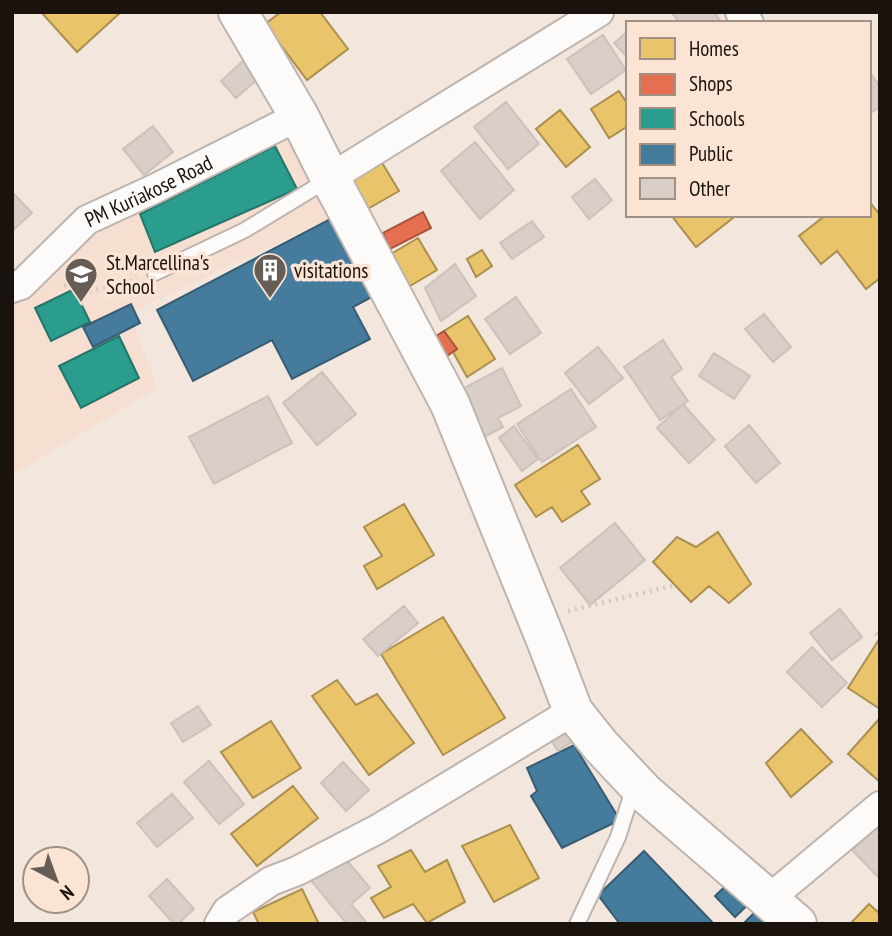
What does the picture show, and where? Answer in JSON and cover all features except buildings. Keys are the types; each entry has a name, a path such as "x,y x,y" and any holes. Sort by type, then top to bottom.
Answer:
{"street":[{"path":"239,12 299,116 450,404 573,711 600,745 645,793 783,912 880,806"},
{"path":"330,178 599,12"},
{"name":"PM Kuriakose Road","path":"12,288 21,285 87,220 299,116"},
{"path":"219,924 227,911 271,881 298,871 378,829 573,711"}],"lane":[{"path":"155,274 245,230 330,178"},
{"path":"577,924 618,837 636,782"}],"path":[{"path":"68,284 76,285 85,292 125,284"},
{"path":"81,305 85,300 85,292"},
{"path":"537,619 675,585"}],"shaded area":[{"name":"St.Marcellina's School","path":"288,130 328,219 130,313 157,388 12,475 12,295 91,229"}],"place":[{"name":"visitations","path":"270,300"},
{"name":"St.Marcellina's School","path":"81,304"}]}
